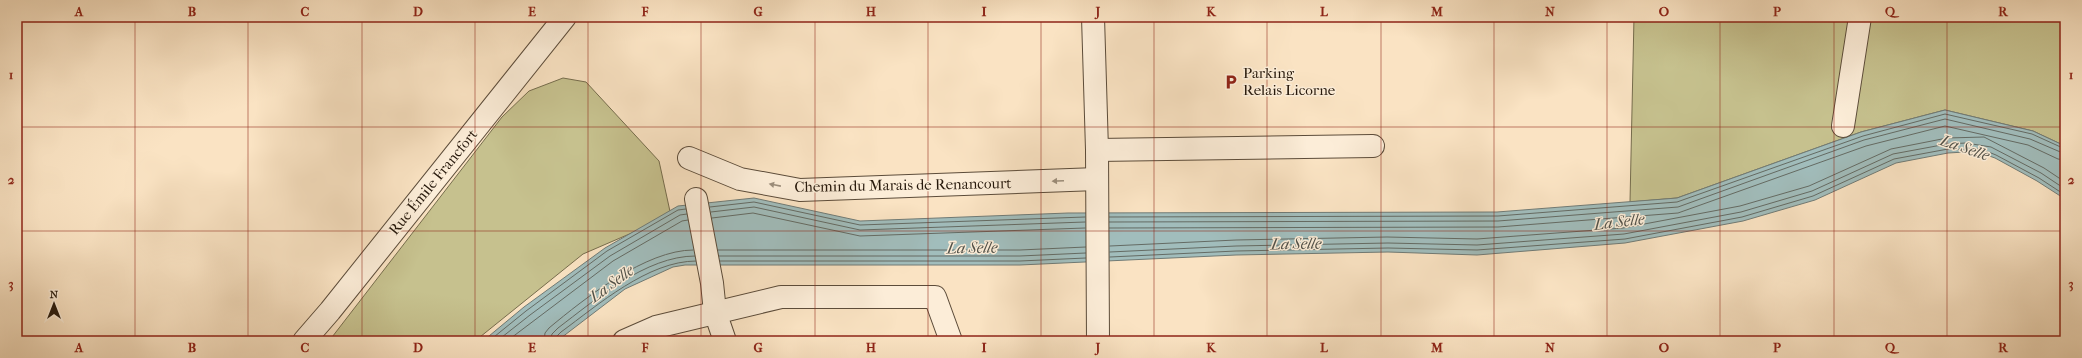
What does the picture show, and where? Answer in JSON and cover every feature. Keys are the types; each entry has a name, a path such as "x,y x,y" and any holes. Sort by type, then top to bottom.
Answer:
{"street":[{"path":"1093,17 1097,150 1096,273 1098,341"},
{"path":"1843,126 1860,17"},
{"name":"Rue Émile Francfort","path":"304,341 330,311 561,19"},
{"path":"1097,150 1373,146"},
{"name":"Chemin du Marais de Renancourt","path":"689,158 740,178 800,190 1097,180"},
{"path":"696,199 712,283 715,312 725,341"},
{"path":"624,341 656,327 781,297 935,297 951,341"}],"shaded area":[{"path":"1634,17 2065,17 2065,146 2033,131 1945,110 1861,132 1677,198 1630,202"},
{"path":"563,78 586,82 659,161 671,216 583,254 475,341 329,341 502,117 529,91"}],"water":[{"name":"La Selle","path":"1945,110 2033,131 2065,146 2065,199 2037,181 1995,158 1981,153 1965,152 1948,153 1896,163 1815,200 1743,221 1625,243 1477,255 1388,252 1236,255 1020,265 685,265 673,267 625,289 557,341 483,341 524,307 605,248 678,206 754,198 860,221 1068,213 1497,212 1677,198 1861,132"}],"place":[{"name":"Parking Relais Licorne","path":"1231,82"}]}
